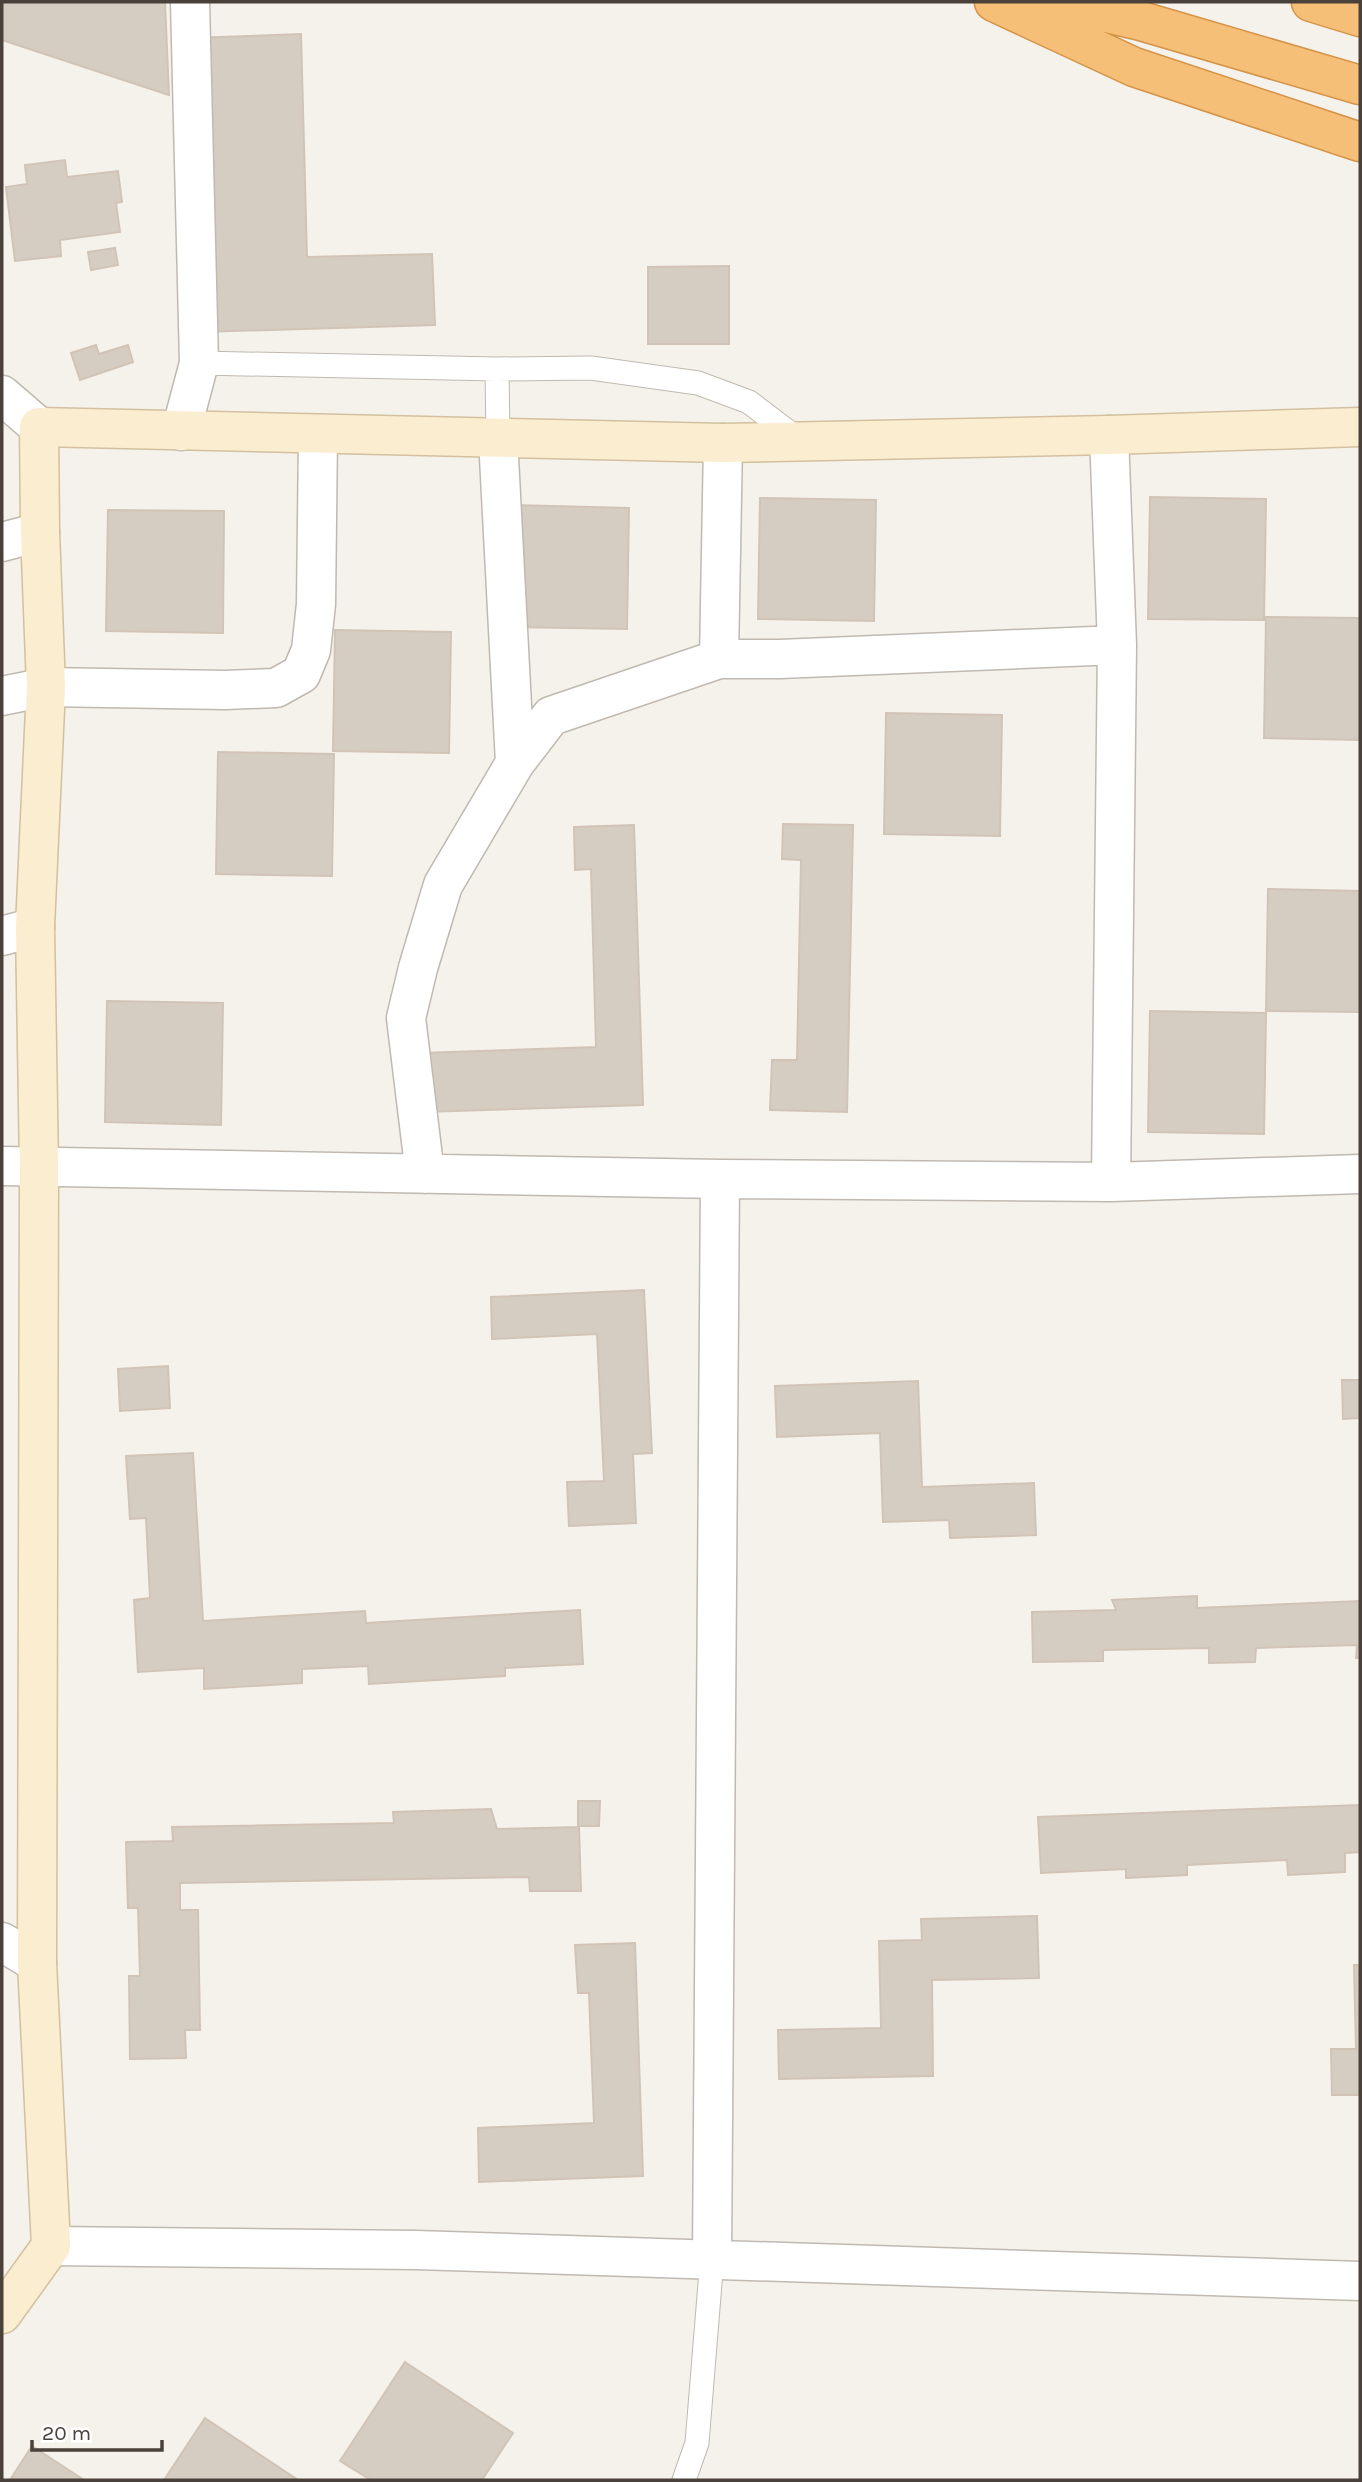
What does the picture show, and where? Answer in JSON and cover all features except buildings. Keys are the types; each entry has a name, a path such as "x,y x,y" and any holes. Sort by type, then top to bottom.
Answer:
{"highway":[{"path":"994,2 1134,67 1360,142"},
{"path":"1060,2 1141,21 1360,85"},
{"path":"1311,2 1360,17"}],"street":[{"path":"181,431 199,363 190,2"},
{"path":"2,395 40,428 318,435 723,443 1360,427"},
{"path":"2,2314 51,2246 37,1963 20,1167 19,932 46,687 40,532 40,428"},
{"path":"2,696 46,687 225,690 276,688 301,674 311,650 316,604 318,435"},
{"path":"1109,435 1117,645 1111,1182"},
{"path":"498,438 515,763"},
{"path":"719,659 723,443"},
{"path":"2,542 40,532"},
{"path":"425,1174 406,1018 418,968 443,885 515,763 551,716 719,659 780,659 1117,645"},
{"path":"20,1167 720,1179 1111,1182 1360,1174"},
{"path":"712,2259 720,1179"},
{"path":"2,1942 37,1963"},
{"path":"51,2246 416,2250 1360,2281"}],"lane":[{"path":"199,363 497,369 591,368 698,383 748,402 802,442"},
{"path":"497,369 498,438"},
{"path":"684,2480 697,2443 712,2259"}]}
